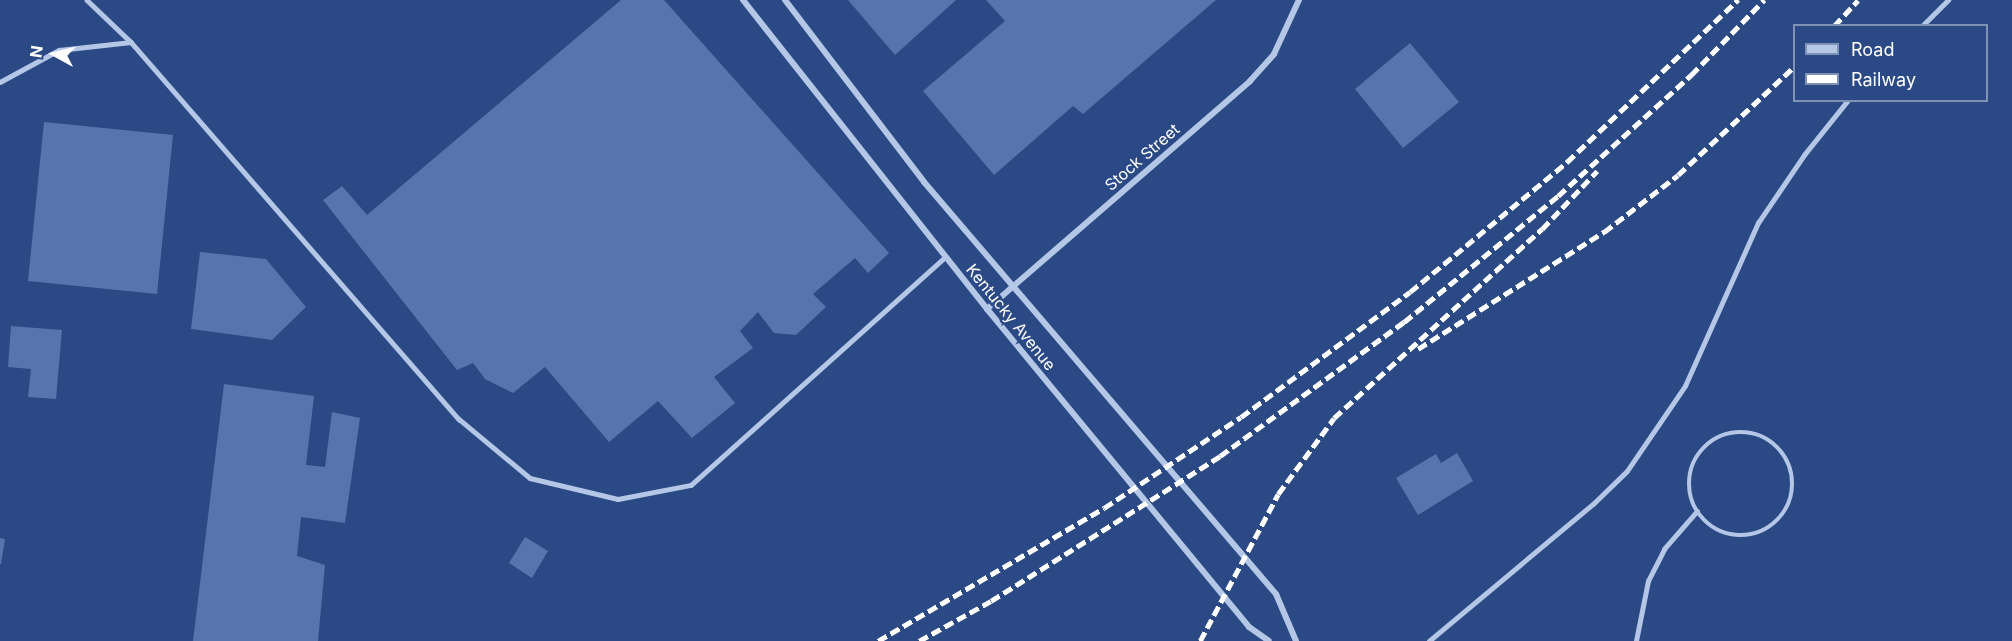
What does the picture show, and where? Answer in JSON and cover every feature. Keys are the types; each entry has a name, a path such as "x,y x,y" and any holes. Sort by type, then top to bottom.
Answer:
{"street":[{"name":"Kentucky Avenue","path":"743,0 987,309 1249,627 1269,641"},
{"path":"785,0 924,182 1276,594 1296,641"},
{"name":"Stock Street","path":"987,309 1250,81 1274,54 1299,0"}],"lane":[{"path":"87,0 131,42 459,419 530,478 618,499 691,485 945,257"},
{"path":"1924,24 1948,0"},
{"path":"0,82 59,50 131,42"},
{"path":"1429,641 1593,504 1627,471 1685,386 1758,223 1804,155 1846,102"},
{"path":"1731,432 1765,437 1788,460 1793,477 1786,509 1761,532 1731,535 1706,522 1696,511 1689,479 1693,462 1715,438 1731,432"},
{"path":"1636,641 1648,581 1664,549 1696,511"}],"building":[{"path":"621,0 664,0 889,253 868,273 855,258 813,294 826,307 796,335 774,333 758,312 740,331 753,348 714,377 735,403 692,438 658,401 609,442 545,367 513,393 485,379 473,363 457,370 323,200 342,186 367,215"},
{"path":"848,0 956,0 895,55"},
{"path":"986,0 1216,0 1083,114 1073,106 994,175 923,91 1005,21"},
{"path":"1410,43 1459,102 1403,148 1355,89"},
{"path":"44,122 173,135 157,294 28,281"},
{"path":"200,252 266,259 306,307 272,340 191,329"},
{"path":"11,326 62,330 56,399 28,397 31,369 8,367"},
{"path":"224,384 314,396 306,465 325,467 332,412 360,418 345,523 301,517 297,556 325,565 318,641 193,641"},
{"path":"1457,453 1473,481 1418,515 1396,478 1436,454 1441,463"},
{"path":"525,537 548,551 532,578 509,563"},
{"path":"0,538 5,539 1,564 0,564"}],"railway":[{"path":"878,641 1104,508 1241,417 1410,292 1567,162 1738,0"},
{"path":"919,641 991,601 1220,456 1404,322 1558,196 1691,75 1764,0"},
{"path":"1836,24 1858,0"},
{"path":"1418,349 1604,232 1678,175 1793,68"},
{"path":"1200,641 1278,494 1334,418 1542,229 1597,171"}]}
